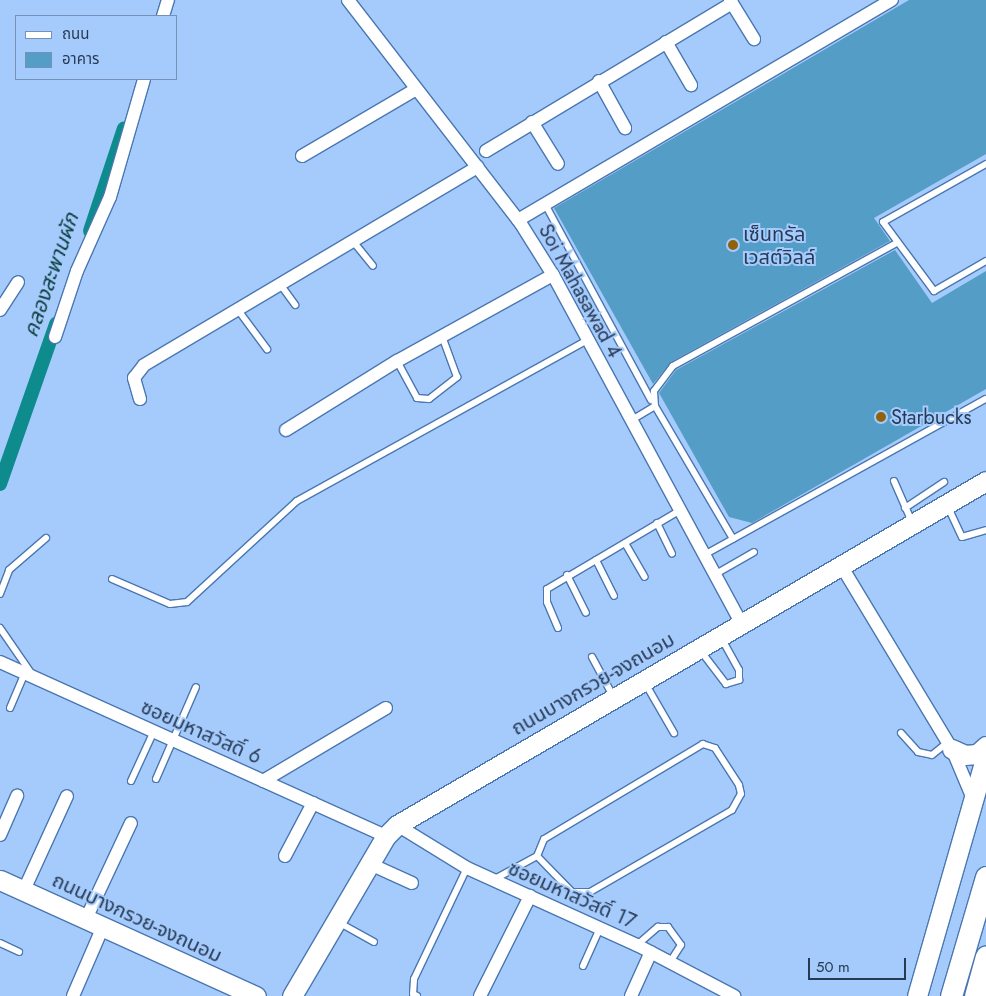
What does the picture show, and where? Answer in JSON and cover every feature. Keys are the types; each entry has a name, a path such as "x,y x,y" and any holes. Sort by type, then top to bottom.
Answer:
{"main road":[{"path":"951,996 986,877"},
{"path":"958,996 986,906"},
{"path":"975,996 986,956"},
{"path":"983,996 986,985"}],"street":[{"path":"163,15 168,0"},
{"name":"Soi Mahasawad 4","path":"348,0 518,220 553,275 629,422 742,624"},
{"path":"518,220 892,0"},
{"path":"486,151 731,2 754,39"},
{"path":"666,42 692,85"},
{"path":"55,337 77,271 110,197 144,80"},
{"path":"599,81 625,128"},
{"path":"302,156 416,88"},
{"path":"532,122 558,164"},
{"path":"140,399 133,384 137,370 352,240 478,167"},
{"path":"286,430 397,361 553,275"},
{"path":"0,310 18,282"},
{"name":"ถนนบางกรวย-จงถนอม","path":"292,996 392,830 614,697 842,567 909,516 946,504 986,481"},
{"path":"842,567 950,745 973,798"},
{"name":"ซอยมหาสวัสดิ์ 6","path":"0,662 264,781 313,802 392,830"},
{"path":"264,781 386,708"},
{"path":"950,745 965,755 977,754 986,746"},
{"path":"917,996 986,756"},
{"path":"0,835 17,796"},
{"path":"24,890 67,796"},
{"path":"285,856 313,802"},
{"path":"85,921 131,823"},
{"name":"ซอยมหาสวัสดิ์ 17","path":"392,830 467,868 637,945 734,996"},
{"path":"370,864 412,883"},
{"name":"ถนนบางกรวย-จงถนอม","path":"0,880 232,991 256,996"},
{"path":"480,996 530,896"},
{"path":"74,996 102,929"},
{"path":"631,996 651,952"}],"lane":[{"path":"986,164 883,222 934,291 986,261"},
{"path":"545,204 653,403 733,539"},
{"path":"352,240 373,266"},
{"path":"629,422 653,403 660,380 673,366 897,243"},
{"path":"280,284 295,305"},
{"path":"238,310 267,349"},
{"path":"397,361 417,398 428,399 457,377 442,336"},
{"path":"112,579 170,604 187,602 297,501 587,340"},
{"path":"704,555 986,398"},
{"path":"894,481 909,516 944,482"},
{"path":"946,504 962,537 986,530"},
{"path":"558,628 545,595 567,575 679,511"},
{"path":"657,523 672,554"},
{"path":"0,594 9,570 46,538"},
{"path":"625,543 645,578"},
{"path":"714,575 754,552"},
{"path":"596,560 614,596"},
{"path":"567,575 586,613"},
{"path":"0,628 29,675 10,708"},
{"path":"699,648 720,680 733,684 739,680 739,670 721,636"},
{"path":"592,657 614,697"},
{"path":"644,680 674,733"},
{"path":"156,779 196,687"},
{"path":"131,781 154,731"},
{"path":"901,733 918,752 932,755 950,745"},
{"path":"493,880 537,856 544,839 703,744 715,748 739,785 741,794 732,810 590,892 572,892 537,856"},
{"path":"414,995 414,979 467,868"},
{"path":"337,922 374,942"},
{"path":"637,945 658,928 668,927 681,940 680,950 670,962"},
{"path":"583,966 600,928"},
{"path":"0,943 19,952"}],"building":[{"name":"เซ็นทรัล เวสต์วิลล์","path":"909,0 986,0 986,154 874,218 890,241 671,362 653,384 554,208"},
{"path":"895,250 932,303 986,271 986,389 752,523 729,517 659,393 676,370"}],"waterway":[{"name":"คลองสะพานผัก","path":"90,231 124,128"},
{"name":"คลองสะพานผัก","path":"0,484 56,324"}],"place":[{"name":"เซ็นทรัล เวสต์วิลล์","path":"733,245"},
{"name":"Starbucks","path":"881,417"}]}
